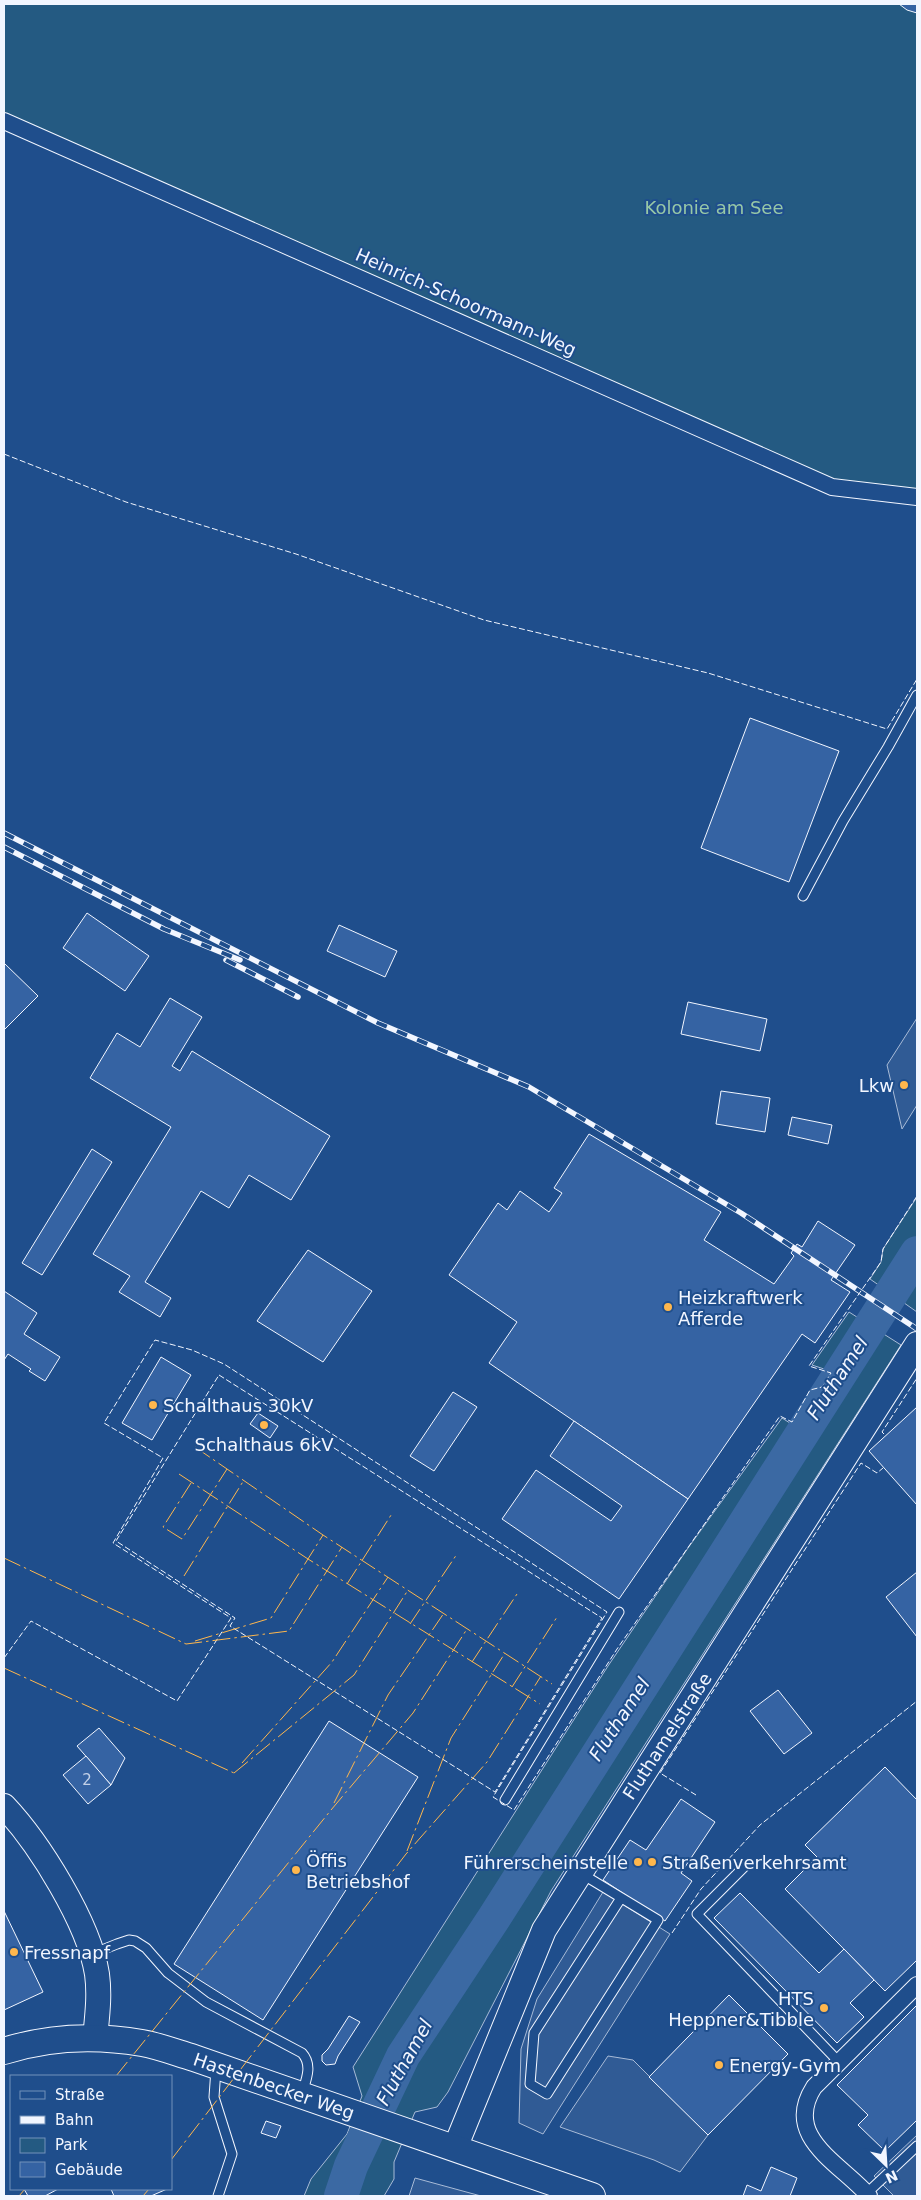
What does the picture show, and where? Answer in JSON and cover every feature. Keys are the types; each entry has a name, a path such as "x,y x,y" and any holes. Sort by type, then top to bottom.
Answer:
{"main road":[{"name":"Fluthamelstraße","path":"455,2148 544,1930 917,1344"},
{"path":"4,1806 34,1843 59,1882 92,1954 97,1972 99,1996 95,2038"},
{"name":"Hastenbecker Weg","path":"4,2051 23,2044 63,2039 95,2038 142,2043 216,2066 590,2196"}],"street":[{"name":"Heinrich-Schoormann-Weg","path":"4,121 832,487 917,497"},
{"path":"868,2195 823,2152 808,2132 803,2112 807,2098 814,2087 917,1985"}],"lane":[{"path":"803,896 843,821 917,695"},
{"path":"505,1800 619,1612"},
{"path":"746,1865 697,1914 838,2062"},
{"path":"580,1872 658,1920 546,2094 530,2084 534,2033 621,1898"},
{"path":"92,1954 117,1944 134,1940 146,1948 168,1973 206,2002 297,2049 305,2056 308,2064 301,2096"},
{"path":"216,2066 214,2097 232,2154 218,2196"},
{"path":"868,2195 917,2146"}],"green space":[{"name":"Kolonie am See","path":"4,4 917,4 917,489 835,482 4,115"},
{"path":"917,1197 917,1312 870,1279 881,1262 883,1249"},
{"path":"849,1312 901,1345 551,1891 448,2092 437,2107 415,2112 394,2162 394,2179 384,2196 304,2196 311,2179 347,2134 362,2096 353,2067 608,1666 688,1548 782,1418 793,1425 811,1391 823,1389 833,1372 812,1365"}],"shaded area":[{"name":"Lkw","path":"917,1018 917,1105 902,1129 887,1065"},
{"path":"603,1892 670,1934 543,2134 519,2123 521,2049 537,1999"},
{"path":"608,2056 633,2060 708,2135 680,2172 654,2160 560,2127"},
{"path":"917,2135 917,2196 894,2196 874,2176"},
{"path":"415,2178 481,2196 409,2196"}],"building":[{"path":"899,4 917,4 917,13 907,10"},
{"path":"750,718 839,751 789,882 701,848"},
{"path":"87,913 149,956 125,991 63,948"},
{"path":"339,925 397,951 385,977 327,951"},
{"path":"4,963 38,996 4,1030"},
{"path":"170,998 202,1017 172,1066 180,1071 192,1051 330,1136 291,1200 249,1175 229,1208 201,1191 145,1282 171,1298 160,1317 119,1292 130,1276 93,1254 171,1127 90,1078 117,1033 140,1047"},
{"path":"688,1002 767,1019 760,1051 681,1034"},
{"path":"721,1091 770,1098 765,1132 716,1124"},
{"path":"792,1117 832,1125 828,1144 788,1135"},
{"name":"Heizkraftwerk Afferde","path":"589,1134 721,1212 704,1240 774,1284 794,1256 791,1253 797,1244 802,1247 818,1221 855,1245 831,1280 850,1292 815,1343 802,1334 688,1499 489,1363 517,1322 449,1275 498,1203 507,1210 520,1191 549,1212 562,1193 554,1188"},
{"path":"92,1149 112,1162 42,1275 22,1263"},
{"path":"308,1250 372,1291 323,1362 257,1321"},
{"path":"4,1291 37,1313 24,1334 60,1357 45,1381 8,1354 4,1360"},
{"name":"Schalthaus 30kV","path":"161,1357 191,1375 152,1440 122,1423"},
{"path":"453,1392 477,1407 434,1471 410,1456"},
{"path":"917,1407 917,1505 869,1451"},
{"name":"Schalthaus 6kV","path":"258,1413 278,1426 270,1438 250,1424"},
{"path":"574,1421 688,1499 619,1599 502,1519 536,1470 611,1521 622,1506 550,1456"},
{"path":"917,1572 917,1637 886,1597"},
{"path":"778,1690 812,1733 784,1754 750,1711"},
{"name":"Öffis Betriebshof","path":"329,1721 418,1777 263,2020 174,1964"},
{"path":"99,1728 125,1758 111,1785 77,1746"},
{"path":"86,1756 111,1785 88,1804 63,1775"},
{"path":"885,1767 917,1800 917,1960 885,1991 785,1889 817,1857 805,1845"},
{"name":"Straßenverkehrsamt","path":"681,1799 715,1822 681,1873 692,1881 665,1921 603,1880 630,1840 646,1850"},
{"path":"740,1893 819,1973 844,1949 874,1980 850,2003 864,2017 837,2043 714,1918"},
{"name":"Fressnapf","path":"4,1911 43,1992 4,2010"},
{"name":"Energy-Gym","path":"729,1995 788,2054 708,2135 649,2077"},
{"path":"917,2005 917,2120 885,2151 858,2125 868,2115 837,2085"},
{"path":"349,2016 360,2022 338,2056 335,2064 326,2065 322,2061 322,2055 328,2049"},
{"path":"266,2121 281,2126 276,2138 261,2133"},
{"path":"771,2167 797,2178 790,2196 743,2196 747,2185 761,2191"},
{"path":"25,2190 56,2190 45,2196 28,2196"},
{"path":"111,2190 165,2190 151,2196 114,2196"}],"waterway":[{"name":"Fluthamel","path":"341,2196 351,2166 403,2056 494,1918 917,1253"}],"railway":[{"path":"4,833 378,1023 529,1087 741,1213 917,1329"},
{"path":"4,847 164,929 240,960"},
{"path":"226,960 298,997"}],"fence":[{"path":"4,454 126,502 296,554 484,620 708,673 887,729 917,679"},
{"path":"4,1658 31,1621 177,1701 231,1618 113,1543 163,1458 104,1423 155,1340 192,1350 224,1364 607,1612 493,1797 514,1810 617,1649 780,1416 792,1422 810,1390 822,1387 831,1373 809,1366 881,1262 883,1249 917,1196"},
{"path":"219,1375 602,1618 495,1792 230,1626 235,1618 116,1541 219,1375"},
{"path":"884,1434 882,1432 917,1378"},
{"path":"696,1795 660,1773 861,1463 877,1473 883,1468"},
{"path":"672,1933 701,1889 760,1825 917,1701"}],"power":[{"path":"195,1447 323,1535 552,1684"},
{"path":"191,1483 163,1527 182,1539 227,1469"},
{"path":"179,1474 308,1559 540,1704"},
{"path":"184,1576 244,1480"},
{"path":"347,1584 393,1512"},
{"path":"195,1641 271,1618 323,1535"},
{"path":"4,1558 186,1644 289,1631 342,1547"},
{"path":"410,1624 457,1554"},
{"path":"242,1763 332,1662 388,1577"},
{"path":"234,1773 354,1675 408,1590"},
{"path":"472,1662 517,1594"},
{"path":"334,1803 388,1695 444,1613"},
{"path":"512,1687 557,1617"},
{"path":"117,2075 331,1810 413,1713 467,1629"},
{"path":"407,1851 451,1738 505,1653"},
{"path":"4,1668 234,1773"},
{"path":"172,2159 406,1854 487,1762 541,1676"},
{"path":"19,2196 24,2190"},
{"path":"143,2196 148,2190"}],"place":[{"name":"Lkw","path":"904,1085"},
{"name":"Heizkraftwerk Afferde","path":"668,1307"},
{"name":"Schalthaus 30kV","path":"153,1405"},
{"name":"Schalthaus 6kV","path":"264,1425"},
{"name":"Führerscheinstelle","path":"638,1862"},
{"name":"Straßenverkehrsamt","path":"652,1862"},
{"name":"Öffis Betriebshof","path":"296,1870"},
{"name":"Fressnapf","path":"14,1952"},
{"name":"HTS Heppner&Tibble","path":"824,2008"},
{"name":"Energy-Gym","path":"719,2065"}]}
